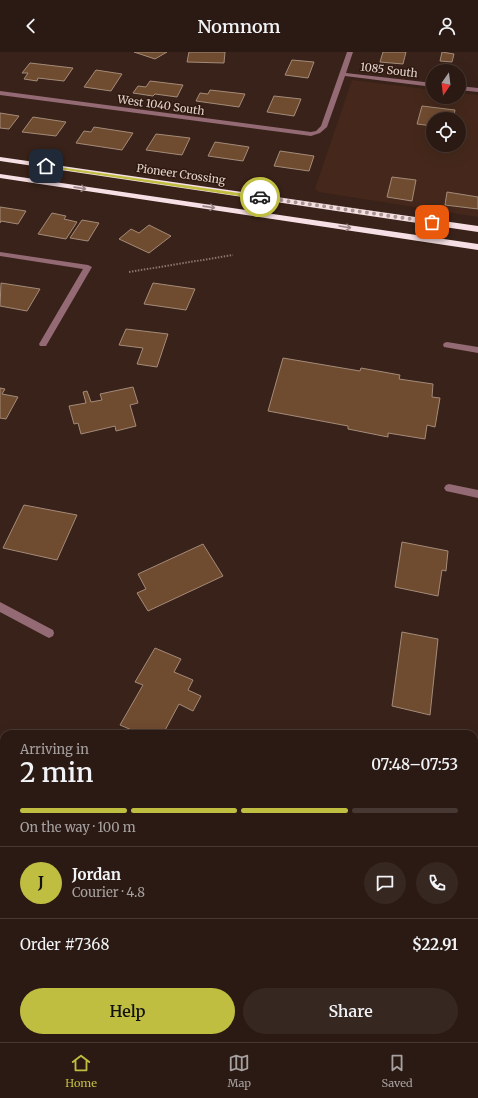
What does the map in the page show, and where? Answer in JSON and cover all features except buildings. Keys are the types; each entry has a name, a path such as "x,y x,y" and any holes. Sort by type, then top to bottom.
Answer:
{"highway":[{"name":"Pioneer Crossing","path":"0,159 478,229"},
{"path":"0,176 478,247"}],"main road":[{"path":"478,1036 478,1042"}],"street":[{"path":"342,74 350,52"},
{"name":"1085 South","path":"342,74 426,84"},
{"name":"West 1040 South","path":"0,93 304,134 318,132 324,127 342,74"},
{"path":"466,89 478,90"},
{"path":"0,254 88,267 43,344"},
{"path":"447,344 478,350"},
{"path":"449,488 478,494"},
{"path":"0,607 49,633"}],"path":[{"path":"129,272 233,255"}],"shaded area":[{"path":"352,80 426,89 426,104 466,104 466,94 478,95 478,217 319,192 315,189"}],"way so far":[{"path":"260,197 432,222"}],"route":[{"path":"46,166 260,197"}]}
